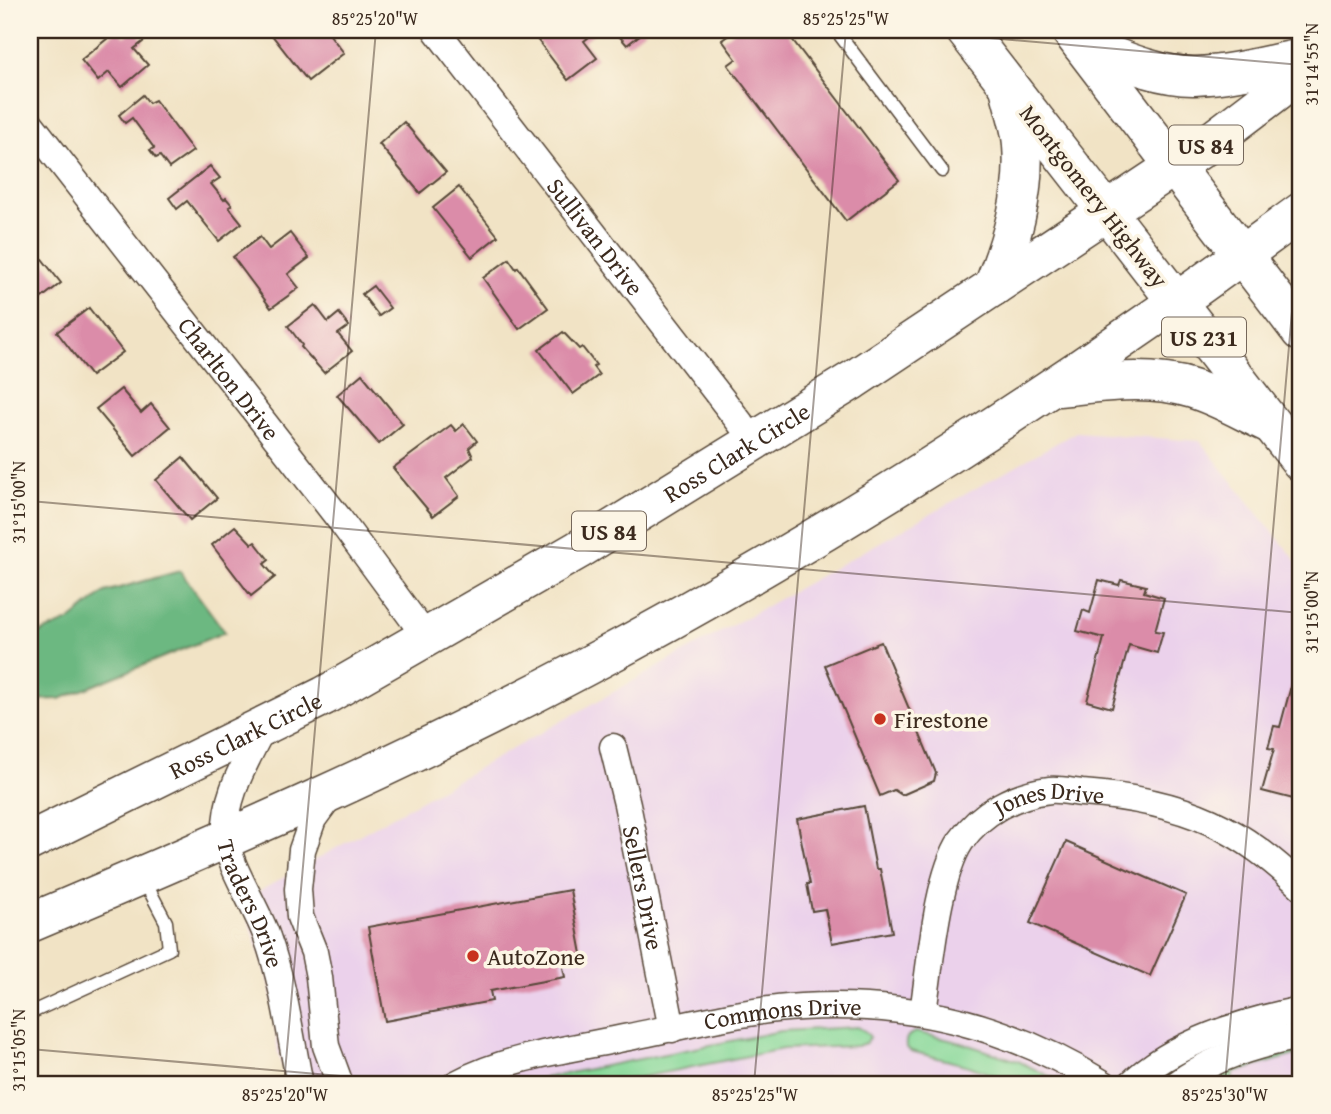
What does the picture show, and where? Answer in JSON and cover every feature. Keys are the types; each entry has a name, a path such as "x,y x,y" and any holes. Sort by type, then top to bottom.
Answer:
{"main road":[{"name":"Montgomery Highway","path":"965,30 1301,462"},
{"path":"1075,37 1147,69 1193,76 1301,58"},
{"path":"1075,37 1301,332"},
{"name":"Ross Clark Circle","path":"30,841 324,696 578,550 755,442 1107,212 1301,73"},
{"path":"993,287 1009,246 1022,180 1022,144 1009,87"},
{"path":"30,922 333,792 582,669 679,615 820,534 1051,388 1177,302 1301,212"},
{"path":"1051,388 1135,380 1163,382 1194,389 1273,426"}],"street":[{"name":"Sullivan Drive","path":"436,30 755,442"},
{"name":"Charlton Drive","path":"30,122 340,520 426,637"},
{"name":"Traders Drive","path":"264,727 236,783 227,809 226,840 274,958 300,1084"},
{"name":"Sellers Drive","path":"613,747 672,1029"},
{"name":"Jones Drive","path":"923,1012 947,873 960,844 976,821 994,809 1024,796 1052,790 1134,799 1173,808 1242,838 1273,860 1301,886"},
{"name":"Traders Drive","path":"333,792 313,819 302,850 298,889 300,917 314,952 319,977 326,1046 340,1084"},
{"name":"Commons Drive","path":"456,1084 474,1074 531,1056 799,1007 884,1007 923,1012 1008,1036 1047,1053 1104,1084"},
{"path":"1130,1084 1185,1048 1253,1021 1301,1010"},
{"path":"1177,1084 1196,1071 1238,1052 1301,1036"}],"lane":[{"path":"836,30 942,171"},
{"path":"30,1013 169,949 166,922 142,876"},
{"path":"1296,1084 1301,1082"}],"shaded area":[{"path":"1076,432 1200,441 1301,567 1301,1084 287,1084 278,1053 270,985 242,901"}],"green space":[{"path":"180,571 225,632 60,699 30,700 30,637 69,621 105,592"},
{"path":"858,1027 870,1037 866,1043 857,1046 783,1049 607,1084 514,1084 781,1031"},
{"path":"916,1032 1018,1061 1065,1084 1018,1084 969,1066 911,1051 906,1047 906,1039"},
{"path":"1301,1044 1301,1053 1233,1073 1232,1084 1194,1084 1227,1067"}],"building":[{"path":"118,30 124,37 135,30 144,41 134,49 148,65 122,87 109,72 98,81 81,60"},
{"path":"268,30 326,30 344,53 308,81"},
{"path":"538,30 595,30 596,32 584,41 597,58 568,80 533,34"},
{"path":"614,30 646,30 627,45"},
{"path":"736,30 785,30 899,180 846,221 728,65 736,59 722,40"},
{"path":"143,95 149,103 155,100 193,151 169,168 160,156 156,158 150,150 154,148 132,118 125,123 119,115"},
{"path":"404,122 446,172 420,193 379,144"},
{"path":"210,166 220,178 211,184 224,200 226,198 232,205 229,207 242,223 219,241 187,201 177,209 169,198"},
{"path":"459,187 498,236 472,257 433,208"},
{"path":"290,233 309,258 288,274 299,288 271,308 233,257 260,237 269,249"},
{"path":"30,249 36,257 39,255 61,283 35,303 30,295"},
{"path":"509,259 548,308 519,329 483,278"},
{"path":"373,286 390,308 379,316 362,294"},
{"path":"315,305 328,322 339,313 349,326 338,334 352,351 324,373 301,347 288,326"},
{"path":"89,308 123,352 91,376 57,332"},
{"path":"563,332 579,349 582,347 596,365 593,367 599,375 573,394 539,350"},
{"path":"362,374 403,424 379,444 337,395"},
{"path":"121,389 141,413 151,404 170,427 135,456 96,409"},
{"path":"464,424 477,441 469,448 473,457 446,478 459,496 433,516 393,468 451,425 456,431"},
{"path":"183,457 217,498 190,520 156,480"},
{"path":"235,526 252,544 255,542 269,560 264,564 275,577 251,596 212,545"},
{"path":"1099,580 1119,585 1121,580 1146,586 1144,592 1164,598 1155,631 1163,632 1157,653 1129,645 1112,708 1087,701 1104,638 1077,631 1083,610 1090,613"},
{"name":"Firestone","path":"881,642 936,773 934,781 902,795 894,790 880,796 825,665"},
{"path":"1291,686 1301,689 1301,801 1262,791 1274,749 1268,748 1274,726 1280,727"},
{"path":"864,806 892,932 832,943 825,909 812,911 807,884 810,884 797,819"},
{"path":"1066,842 1186,895 1150,976 1030,923"},
{"name":"AutoZone","path":"570,890 582,954 561,958 565,977 490,991 492,1001 385,1021 368,927"}],"place":[{"name":"Firestone","path":"880,719"},
{"name":"AutoZone","path":"473,956"}]}
